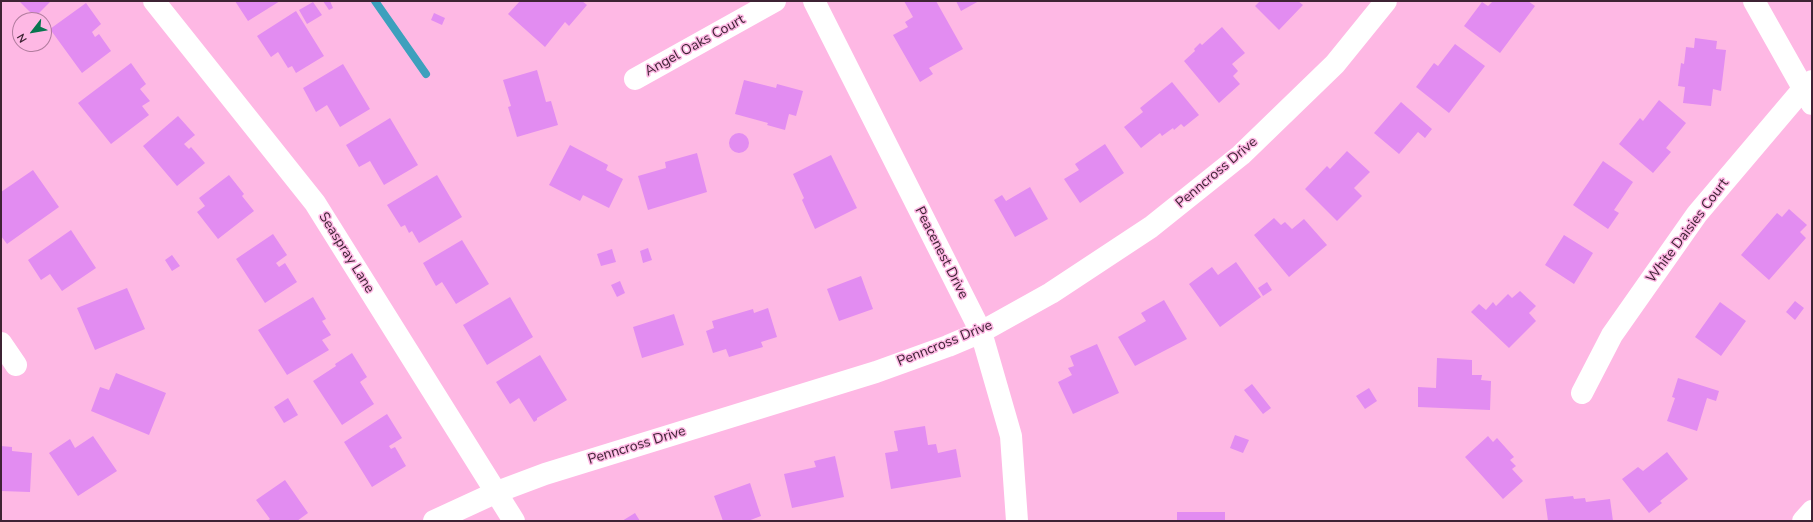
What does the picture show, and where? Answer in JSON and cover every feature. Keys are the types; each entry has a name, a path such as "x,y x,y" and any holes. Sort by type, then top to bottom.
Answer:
{"street":[{"name":"Seaspray Lane","path":"154,1 315,203 514,521"},
{"name":"Angel Oaks Court","path":"635,79 775,1"},
{"name":"Peacenest Drive","path":"814,1 981,332 1011,436 1017,521"},
{"name":"Penncross Drive","path":"434,521 497,492 545,474 876,372 948,346 981,332 1051,293 1151,227 1241,155 1335,64 1386,1"},
{"path":"1754,1 1809,91"},
{"name":"White Daisies Court","path":"1582,393 1612,335 1697,214 1809,91"},
{"path":"1,343 16,365"},
{"path":"1803,521 1812,511"}],"building":[{"path":"19,1 51,1 40,12 30,12"},
{"path":"235,1 280,1 248,21"},
{"path":"323,1 330,1 333,8 329,10"},
{"path":"520,1 582,1 587,5 569,26 565,22 545,47 508,14"},
{"path":"904,1 936,1 963,49 929,68 933,74 920,82 893,35 908,27 905,22 913,17"},
{"path":"956,1 979,1 961,11"},
{"path":"1260,1 1298,1 1303,5 1279,30 1255,6"},
{"path":"1493,1 1528,1 1535,6 1500,53 1464,26 1482,2 1488,6"},
{"path":"313,2 322,15 307,24 299,10"},
{"path":"86,3 101,24 92,32 95,37 99,34 111,51 82,73 52,32 52,28"},
{"path":"296,11 324,56 296,73 292,66 288,68 278,52 271,57 257,36"},
{"path":"434,13 445,18 442,25 431,20"},
{"path":"1222,27 1245,53 1232,64 1238,71 1233,76 1240,84 1219,103 1184,61 1195,51 1194,49 1200,43 1202,45"},
{"path":"1695,38 1717,41 1716,49 1726,50 1721,91 1713,89 1711,106 1683,103 1685,87 1678,86 1681,63 1684,64 1686,47 1694,48"},
{"path":"1455,44 1485,66 1449,113 1416,87 1434,63 1438,66"},
{"path":"131,63 146,84 140,89 150,101 142,106 149,115 111,144 78,103"},
{"path":"343,64 370,109 340,127 327,105 316,112 303,88"},
{"path":"537,70 546,102 551,101 558,125 517,137 508,107 511,106 503,80"},
{"path":"744,80 776,88 777,84 803,91 796,116 789,114 785,130 767,125 768,123 735,114"},
{"path":"1172,82 1199,115 1184,127 1181,124 1174,130 1173,128 1162,136 1160,133 1141,148 1124,127 1143,112 1140,108"},
{"path":"1659,100 1686,123 1666,148 1671,152 1653,173 1619,144 1640,118 1643,121"},
{"path":"1401,102 1432,129 1425,138 1418,132 1399,154 1374,133"},
{"path":"178,116 195,135 184,144 189,149 191,147 205,163 177,186 143,146"},
{"path":"390,118 418,165 384,185 370,161 359,167 346,145"},
{"path":"739,133 746,136 749,143 746,150 739,153 732,150 729,143 732,136"},
{"path":"1105,144 1124,173 1080,203 1064,179 1079,170 1075,164"},
{"path":"570,145 608,165 606,170 623,179 609,208 583,195 580,201 549,185"},
{"path":"1347,151 1370,172 1354,188 1362,196 1337,221 1305,189 1327,166 1330,169"},
{"path":"697,153 707,192 648,210 638,176 666,168 665,162"},
{"path":"831,155 857,208 815,229 802,200 804,198 793,174"},
{"path":"1603,161 1633,182 1614,210 1619,213 1608,229 1573,205"},
{"path":"33,170 59,207 7,244 1,236 1,192"},
{"path":"229,175 244,194 242,196 254,211 218,239 197,212 205,206 199,198"},
{"path":"437,175 462,217 419,243 412,231 409,233 405,225 401,227 387,205"},
{"path":"1030,187 1048,219 1015,237 994,200 1002,195 1006,201"},
{"path":"1789,209 1807,225 1800,232 1806,238 1769,280 1741,255 1777,213 1782,217"},
{"path":"1274,218 1281,225 1285,222 1292,229 1304,219 1327,245 1289,277 1254,235"},
{"path":"71,230 96,268 62,291 50,274 41,280 28,260"},
{"path":"273,234 287,255 276,263 279,267 285,263 297,282 265,303 236,259"},
{"path":"1564,235 1593,253 1574,284 1545,265"},
{"path":"462,240 489,284 456,304 442,282 436,286 423,263"},
{"path":"648,248 652,260 643,263 640,251"},
{"path":"612,249 616,262 601,266 597,254"},
{"path":"172,255 180,266 172,271 165,260"},
{"path":"1236,262 1261,297 1220,327 1189,284 1212,267 1218,275"},
{"path":"861,276 873,309 839,321 827,289"},
{"path":"620,281 625,293 617,297 611,285"},
{"path":"1267,282 1272,290 1263,296 1258,288"},
{"path":"127,288 145,329 95,350 77,308"},
{"path":"1520,291 1536,306 1529,313 1536,321 1509,348 1471,312 1479,304 1486,310 1493,302 1496,306 1508,294 1512,298"},
{"path":"313,297 326,319 322,321 331,335 322,340 329,350 287,375 258,330"},
{"path":"510,297 533,337 487,365 463,325"},
{"path":"1164,300 1187,339 1135,366 1118,337 1146,321 1141,313"},
{"path":"1795,301 1804,308 1795,320 1786,312"},
{"path":"1720,302 1746,321 1721,356 1695,337"},
{"path":"768,308 777,337 761,342 763,347 729,357 726,349 713,353 706,331 714,328 712,321 753,309 754,313"},
{"path":"674,314 684,345 642,358 633,327"},
{"path":"1097,344 1119,393 1073,414 1058,382 1072,375 1068,368 1074,366 1070,356"},
{"path":"352,353 367,377 360,382 374,404 342,425 313,381 336,366 335,364"},
{"path":"540,355 567,400 537,418 534,422 519,398 510,404 496,382"},
{"path":"1437,358 1472,360 1472,375 1482,375 1481,380 1491,381 1490,410 1418,407 1418,387 1436,388"},
{"path":"116,373 166,393 149,435 91,411 100,387 109,390"},
{"path":"1678,378 1719,391 1716,401 1707,398 1697,431 1667,421 1675,398 1672,397"},
{"path":"1252,384 1271,408 1263,414 1244,390"},
{"path":"1369,388 1377,401 1365,409 1356,396"},
{"path":"288,398 298,415 284,423 274,407"},
{"path":"387,414 402,438 389,446 391,449 395,447 406,466 372,487 344,442"},
{"path":"925,426 928,445 936,444 938,453 956,449 961,477 891,489 885,453 898,451 894,431"},
{"path":"1235,435 1249,440 1243,453 1230,448"},
{"path":"93,436 117,471 78,496 49,453 70,439 75,448"},
{"path":"1488,436 1493,442 1497,438 1514,457 1510,460 1516,466 1512,469 1523,481 1503,499 1465,457"},
{"path":"1,446 12,447 12,451 32,453 30,492 1,491"},
{"path":"1667,452 1688,479 1660,501 1662,503 1649,513 1622,479 1638,467 1643,471"},
{"path":"835,456 844,497 792,508 784,474 816,467 814,461"},
{"path":"285,480 308,513 297,521 267,521 270,519 256,500"},
{"path":"750,483 761,516 748,521 723,521 714,496"},
{"path":"1573,496 1574,499 1585,498 1586,502 1610,499 1613,521 1548,521 1545,499"},
{"path":"1177,512 1225,512 1225,521 1177,521"},
{"path":"635,513 640,521 622,521"}],"waterway":[{"path":"375,1 426,74"}]}
